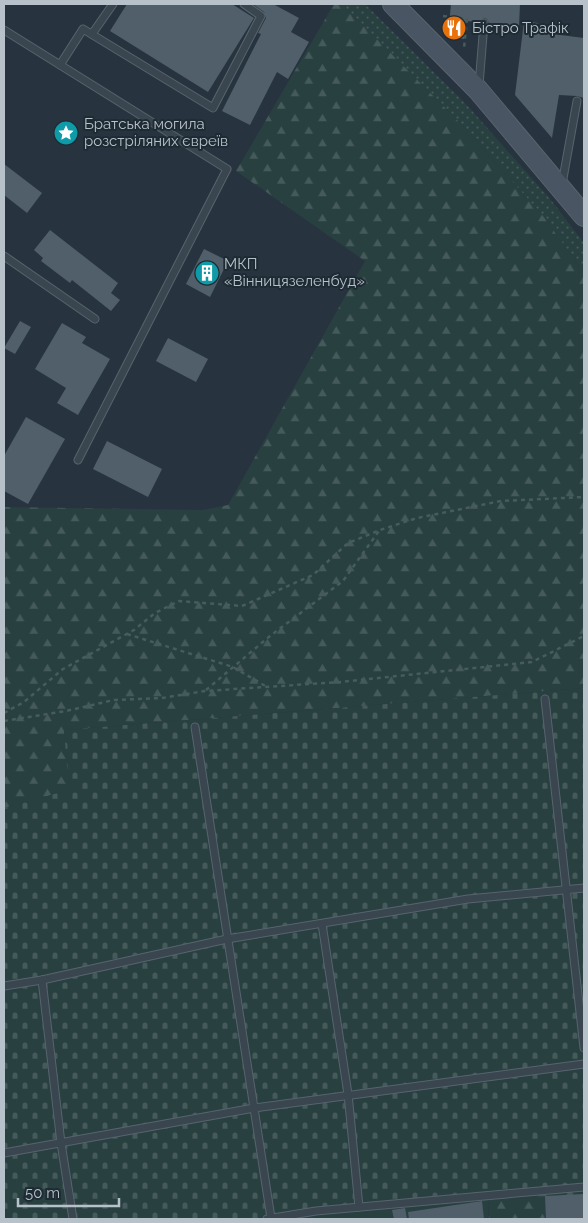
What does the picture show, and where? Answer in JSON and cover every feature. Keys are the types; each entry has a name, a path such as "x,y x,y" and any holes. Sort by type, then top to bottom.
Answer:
{"main road":[{"path":"393,4 478,90 584,216"}],"lane":[{"path":"92,34 113,4"},
{"path":"60,65 83,28 213,108 261,16 244,4"},
{"path":"478,90 484,23"},
{"path":"4,30 227,169 78,460"},
{"path":"561,189 577,101"},
{"path":"4,256 95,319"},
{"path":"545,699 582,1009 584,1048"},
{"path":"195,727 254,1108 269,1219 316,1211 584,1187"},
{"path":"4,986 42,980 227,939 468,899 584,888"},
{"path":"322,924 348,1094 359,1207"},
{"path":"42,980 61,1143 73,1219"},
{"path":"4,1153 254,1108 584,1064"}],"path":[{"path":"443,16 467,20 464,48"},
{"path":"4,713 24,702 63,669 127,634 156,613 179,601 242,606 313,576 348,543 417,518 501,501 584,497"},
{"path":"205,692 270,636 343,581 380,530"},
{"path":"127,634 233,667 267,686"},
{"path":"4,721 114,700 162,698 267,686 349,681 532,662 584,636"}],"green space":[{"path":"334,4 342,4 463,126 543,216 584,273 584,688 64,730 70,790 4,808 4,507 203,510 228,505 365,261 236,171"},
{"path":"342,4 365,4 467,105 551,200 584,243 584,273 543,216 463,126"},
{"path":"584,688 584,1187 267,1219 4,1219 4,808 69,790 64,730"},
{"path":"584,1187 584,1219 489,1219 488,1195"},
{"path":"488,1195 489,1219 267,1219"}],"building":[{"path":"127,4 232,4 254,18 208,92 110,31"},
{"path":"253,4 273,4 299,18 291,32 309,42 288,79 277,72 250,125 222,111 261,34 258,33 266,18 264,12"},
{"path":"451,4 520,4 519,26 489,23 484,18 479,22 466,21 464,39 448,37"},
{"path":"524,21 538,23 537,32 584,38 584,98 559,95 552,138 515,95"},
{"path":"4,164 42,193 27,213 4,195"},
{"path":"50,230 118,283 111,293 120,300 111,311 72,280 70,283 41,261 43,258 34,250"},
{"name":"МКП «Вінницязеленбуд»","path":"204,249 228,261 210,297 186,284"},
{"path":"20,321 31,327 15,354 4,348"},
{"path":"62,323 86,337 82,343 110,359 78,415 57,403 66,388 35,369"},
{"path":"168,338 208,359 196,382 156,361"},
{"path":"26,417 65,439 28,504 4,491 4,456"},
{"path":"107,441 162,469 148,497 93,469"},
{"path":"583,1194 584,1219 546,1219 545,1196"},
{"path":"482,1201 484,1219 409,1219 408,1212"},
{"path":"405,1208 407,1219 394,1219 392,1210"}],"place":[{"name":"Бістро Трафік","path":"454,28"},
{"name":"Братська могила розстріляних євреїв","path":"66,133"},
{"name":"МКП «Вінницязеленбуд»","path":"207,273"}]}
